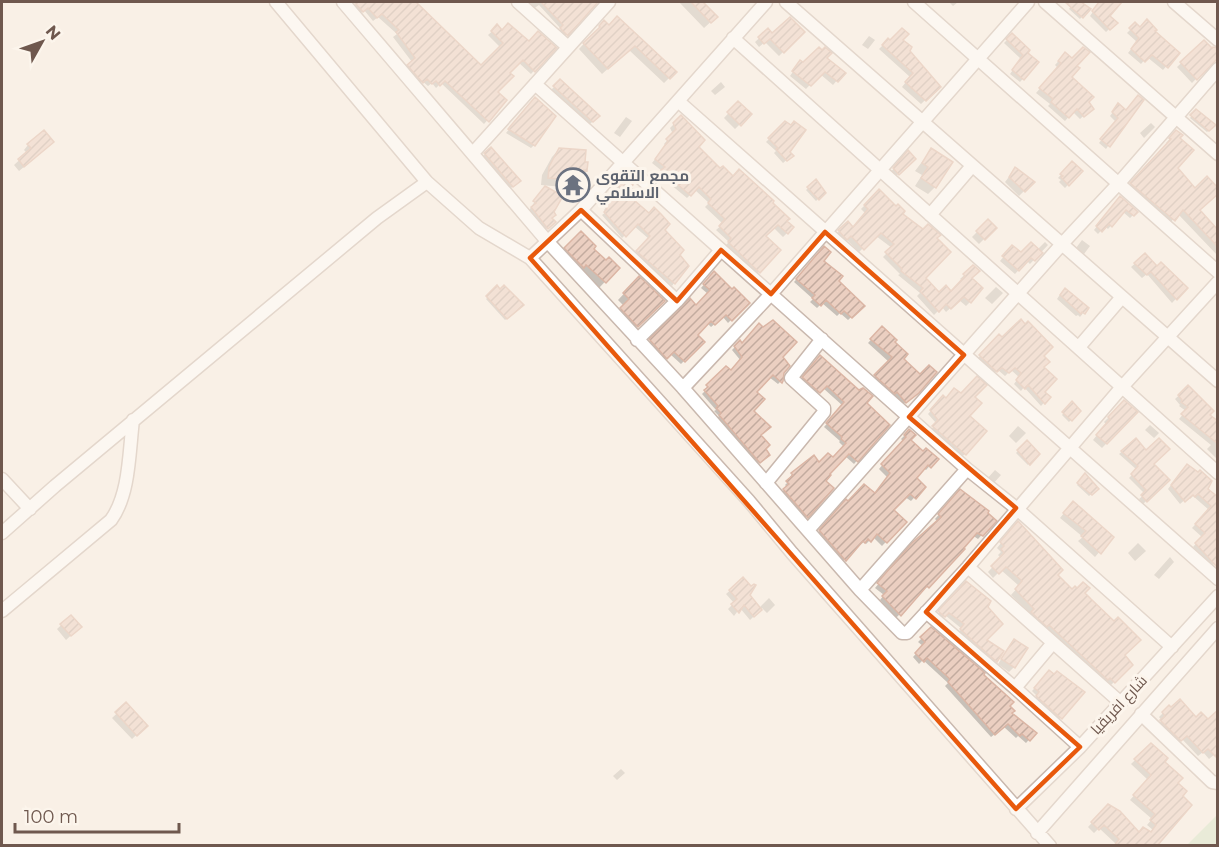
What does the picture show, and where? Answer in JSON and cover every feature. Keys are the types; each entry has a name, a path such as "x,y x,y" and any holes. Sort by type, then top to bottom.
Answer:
{"street":[{"path":"276,2 427,182 479,228 530,258 749,501 1050,846"},
{"path":"343,2 548,241 683,388 860,590 902,633 907,633 968,567 1016,508 1122,387 1218,282"},
{"path":"516,2 568,47"},
{"path":"472,153 609,2"},
{"path":"786,2 1218,381"},
{"path":"914,2 1218,272"},
{"path":"683,388 771,294 1028,2"},
{"path":"1045,2 1218,154"},
{"path":"1174,2 1218,40"},
{"path":"530,258 581,210 734,38 759,4"},
{"path":"734,38 1218,473"},
{"path":"808,530 1177,118 1218,69"},
{"path":"535,84 967,469 1016,508 1172,647"},
{"path":"678,101 1218,579"},
{"path":"930,215 972,166"},
{"path":"2,533 134,420 378,218 427,182"},
{"path":"581,210 677,301"},
{"path":"637,340 677,301 721,250"},
{"path":"1079,347 1122,297"},
{"path":"766,483 824,412 824,408 791,378 822,339"},
{"path":"2,611 111,519 118,510 123,497 134,420"},
{"path":"860,590 967,469"},
{"path":"2,479 30,509"},
{"path":"968,567 1121,703"},
{"name":"شارع افريقيا","path":"1016,809 1080,747 1218,596"},
{"path":"926,612 1080,747"},
{"name":"شارع افريقيا","path":"1037,833 1218,628"},
{"path":"1015,688 1052,644"},
{"path":"1141,714 1212,782 1218,783"}],"highlighted area":[{"path":"581,210 677,301 721,250 771,294 825,232 964,355 909,417 1016,508 926,612 1080,747 1016,809 530,258"}],"green space":[{"path":"1217,815 1217,845 1187,845"}],"building":[{"path":"416,2 481,65 503,43 491,31 497,24 502,30 508,23 529,41 538,31 557,48 535,72 523,60 510,73 514,76 498,92 507,100 489,122 445,81 440,86 436,81 432,84 427,79 423,83 407,65 415,58 396,32 399,30 382,14 377,18 368,8 363,12 355,3"},
{"path":"541,2 598,2 568,36 560,28 563,25"},
{"path":"691,2 703,2 718,17 711,23"},
{"path":"1065,2 1081,2 1091,9 1083,18"},
{"path":"1099,2 1122,2 1110,16 1118,23 1110,30 1092,11"},
{"path":"617,16 677,72 670,79 635,46 608,69 583,43 604,20 609,25"},
{"path":"790,17 805,32 784,53 770,39 764,44 758,37 768,28 772,33"},
{"path":"1147,19 1157,30 1155,31 1180,53 1168,68 1152,55 1145,62 1131,49 1139,38 1129,28 1135,22 1140,27"},
{"path":"902,28 909,34 903,40 912,47 910,51 941,87 926,101 905,82 913,73 882,45"},
{"path":"1012,33 1030,50 1028,53 1039,62 1024,80 1012,70 1023,55 1006,39"},
{"path":"1204,40 1212,48 1218,48 1218,58 1197,80 1180,62"},
{"path":"819,47 822,50 825,47 832,53 827,58 846,73 838,82 825,72 811,86 792,71 800,60 803,62"},
{"path":"1083,47 1090,52 1077,66 1080,68 1072,77 1094,97 1089,102 1094,109 1084,117 1077,109 1069,118 1051,102 1053,99 1039,88 1061,63 1058,61 1065,52 1072,58"},
{"path":"560,79 600,116 593,122 553,86"},
{"path":"1138,95 1144,100 1110,147 1100,139 1118,118 1112,112 1118,103 1126,110"},
{"path":"535,97 556,116 535,146 508,129"},
{"path":"738,101 752,114 741,126 727,112"},
{"path":"1196,109 1216,125 1209,131 1190,115"},
{"path":"681,115 705,140 699,147 720,168 723,166 733,176 739,169 774,201 773,203 790,219 787,221 794,227 788,234 778,225 766,236 781,250 760,273 728,242 731,238 719,226 725,219 708,203 711,199 699,187 691,196 661,170 665,167 655,159 668,141 666,139 676,129 673,123"},
{"path":"785,121 791,125 794,121 806,130 790,152 794,156 787,161 768,138"},
{"path":"44,130 54,142 24,167 18,159 31,148 27,144"},
{"path":"1176,130 1183,135 1180,138 1194,150 1178,168 1195,188 1207,176 1218,188 1218,194 1200,210 1218,230 1218,247 1183,210 1175,221 1130,183 1171,139 1169,138"},
{"path":"491,147 521,181 513,187 484,153"},
{"path":"559,148 586,150 585,162 588,162 587,171 584,170 583,181 548,178 549,167"},
{"path":"931,148 953,162 936,188 921,178 928,167 922,163"},
{"path":"908,150 916,159 899,175 893,168"},
{"path":"1072,161 1083,171 1069,186 1060,174"},
{"path":"1015,167 1035,182 1025,192 1009,177"},
{"path":"625,177 633,185 630,187 639,196 634,200 649,213 654,207 661,214 670,224 665,230 684,250 680,255 689,266 675,284 636,251 650,236 638,224 626,237 604,212 607,209 605,207 622,189 618,185"},
{"path":"816,179 826,193 819,200 807,187"},
{"path":"545,186 563,196 554,212 556,215 552,218 556,222 548,229 531,207 536,203 533,201"},
{"path":"879,189 896,206 898,204 905,211 903,214 923,229 928,224 941,235 937,238 951,252 926,278 939,292 946,285 951,291 965,276 963,274 973,265 980,271 972,278 983,288 971,303 964,297 951,309 946,304 939,312 920,291 923,288 901,271 902,269 885,252 894,244 881,233 864,250 851,236 847,240 838,230 848,221 853,227 868,209 864,205"},
{"path":"1120,196 1138,212 1134,216 1126,210 1112,227 1109,224 1102,232 1096,226"},
{"path":"988,219 997,228 985,240 976,231"},
{"path":"581,231 596,246 594,249 606,260 609,257 620,268 606,283 586,265 584,268 564,248"},
{"path":"1031,242 1043,253 1035,261 1031,258 1019,271 1002,256 1012,245 1021,252"},
{"path":"824,246 831,252 824,261 843,276 839,281 865,306 852,318 844,311 841,314 826,300 821,306 812,298 815,295 796,279"},
{"path":"1145,253 1157,266 1161,262 1188,288 1177,300 1151,272 1147,275 1134,263"},
{"path":"714,271 750,303 732,321 726,315 715,325 711,321 698,335 705,342 685,362 674,352 667,359 649,339 690,298 696,305 710,290 703,284"},
{"path":"639,276 665,301 638,327 620,308 629,299 623,293"},
{"path":"497,285 500,289 504,285 524,305 507,319 486,296"},
{"path":"1065,288 1089,308 1085,314 1082,312 1081,314 1060,295"},
{"path":"1021,319 1025,324 1028,321 1053,347 1044,356 1050,362 1044,367 1057,379 1045,392 1051,397 1045,404 1028,385 1025,389 1016,380 1021,373 1015,368 1009,373 1002,368 997,372 979,355 999,334 1002,337"},
{"path":"773,320 797,342 783,357 790,366 784,373 782,383 773,375 757,392 765,399 754,411 771,427 761,435 770,445 766,449 770,455 760,463 719,415 721,413 716,408 718,406 704,390 708,387 706,385 726,366 731,370 742,357 734,346 740,340 742,343 759,323 763,327"},
{"path":"882,326 908,354 904,359 920,374 929,365 937,372 919,393 906,403 897,392 895,394 874,375 892,357 870,339"},
{"path":"820,355 859,390 863,388 873,396 867,403 890,425 858,462 849,454 830,474 826,481 834,488 808,518 783,489 789,484 786,481 793,475 791,473 814,455 819,462 828,453 833,457 846,443 826,423 844,402 827,386 820,393 802,377"},
{"path":"977,376 987,385 975,397 982,403 970,416 987,431 966,455 932,426 938,420 930,410 943,395 946,398 954,388 961,393"},
{"path":"1188,385 1214,411 1210,415 1218,421 1218,444 1181,414 1188,407 1181,402 1178,395"},
{"path":"1124,400 1138,412 1107,444 1096,435 1110,419 1108,417"},
{"path":"1072,401 1081,411 1072,421 1062,412"},
{"path":"909,429 916,435 911,440 923,451 926,448 939,459 931,468 928,465 917,478 926,487 916,499 910,494 894,510 907,522 887,543 877,534 871,542 868,539 865,543 863,541 846,561 819,530 846,499 848,501 864,484 875,493 890,473 881,464 906,437 904,435"},
{"path":"1136,438 1146,450 1159,438 1170,449 1154,464 1170,480 1147,502 1141,495 1146,490 1131,474 1138,466 1121,451"},
{"path":"1027,440 1040,454 1030,465 1017,450"},
{"path":"1187,464 1198,472 1200,470 1212,481 1208,489 1218,497 1218,568 1195,543 1205,533 1195,524 1211,506 1198,494 1185,502 1171,485"},
{"path":"1085,473 1099,489 1092,495 1077,483"},
{"path":"960,489 989,511 988,513 997,521 983,536 977,533 965,549 929,588 927,586 901,616 882,596 887,591 877,583 912,543 941,517 938,514"},
{"path":"1073,501 1114,537 1101,554 1081,536 1086,531 1063,513"},
{"path":"1018,521 1063,570 1058,575 1072,589 1075,586 1077,588 1083,582 1090,588 1085,593 1114,621 1118,617 1141,640 1125,655 1133,665 1115,683 1110,678 1108,680 1049,625 1047,627 1031,612 1034,609 1015,589 1022,581 1006,567 999,574 991,566 1004,553 1001,549 1004,546 1000,542"},
{"path":"743,577 751,586 756,585 750,595 762,610 754,617 744,605 739,613 731,604 737,599 729,590"},
{"path":"966,581 991,601 988,607 1003,624 987,640 1004,651 997,662 960,629 964,624 949,613 945,617 938,611"},
{"path":"71,615 82,627 71,636 60,624"},
{"path":"931,627 985,673 984,675 1014,702 1010,706 1015,711 1012,713 1037,733 1030,741 1022,734 1020,736 1008,724 995,735 948,682 950,679 927,658 924,662 915,653 925,642 920,637"},
{"path":"1014,639 1028,648 1015,668 1001,659"},
{"path":"1049,670 1054,674 1057,671 1085,692 1062,719 1036,696 1039,692 1034,688"},
{"path":"1180,699 1196,717 1201,712 1208,719 1218,710 1218,759 1208,749 1203,753 1187,736 1181,741 1160,720 1165,716 1162,712"},
{"path":"126,702 148,726 137,736 115,712"},
{"path":"1151,743 1168,758 1165,762 1183,778 1178,783 1187,791 1183,796 1192,805 1157,846 1114,846 1119,839 1104,825 1099,830 1091,822 1108,804 1120,811 1139,832 1143,827 1151,832 1156,825 1150,820 1155,814 1133,795 1151,775 1134,759"}],"place":[{"name":"مجمع التقوى الاسلامي","path":"573,185"}]}
